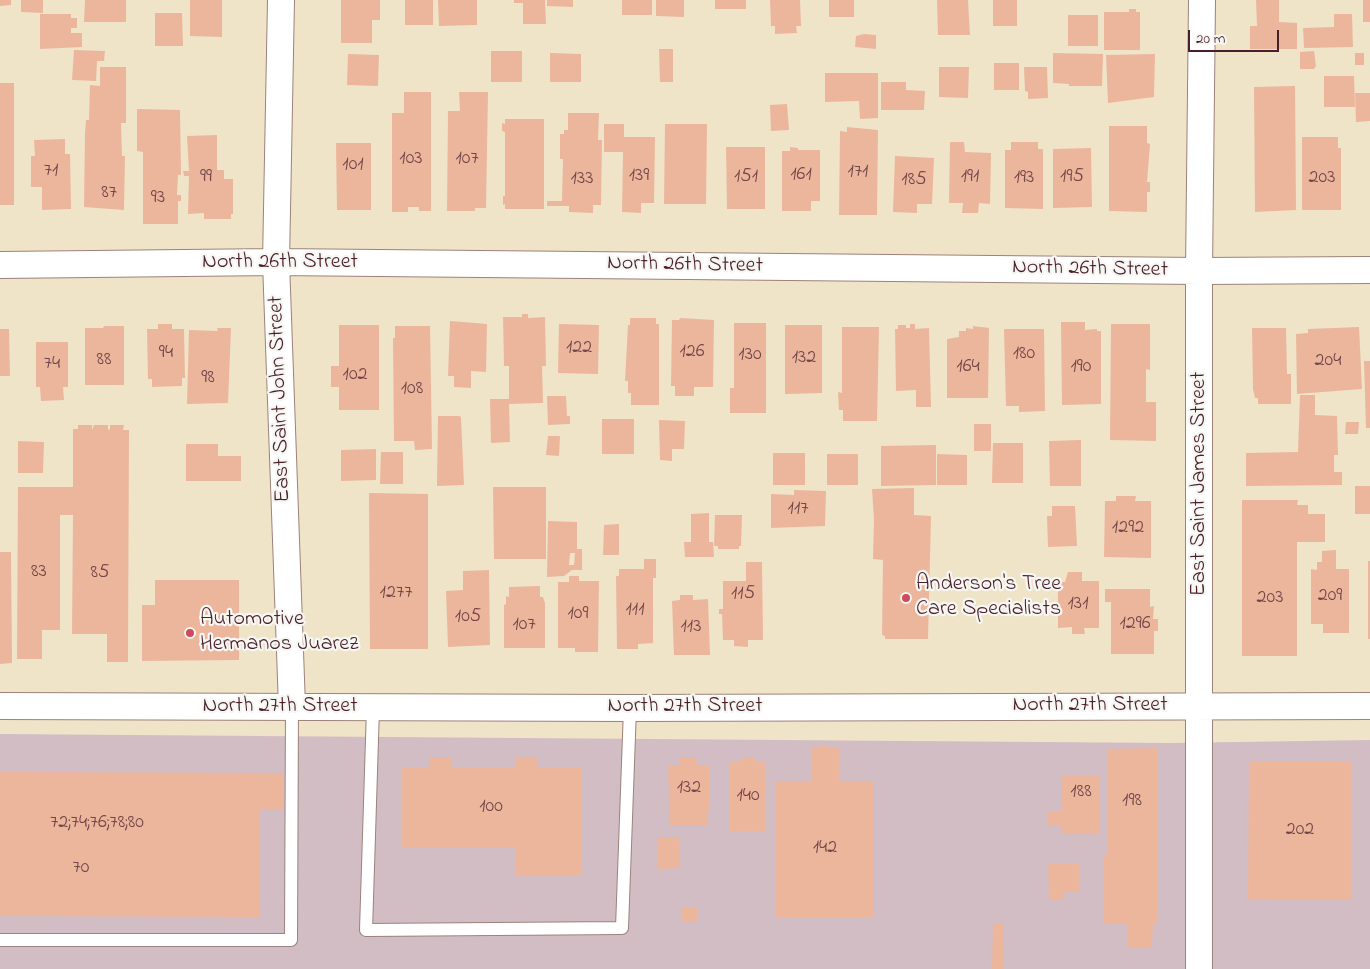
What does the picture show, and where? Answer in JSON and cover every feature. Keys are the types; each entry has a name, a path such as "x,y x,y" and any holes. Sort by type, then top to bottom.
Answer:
{"street":[{"name":"East Saint John Street","path":"281,0 276,262 292,707"},
{"name":"East Saint James Street","path":"1199,969 1199,271 1202,0"},
{"name":"North 26th Street","path":"0,265 276,262 1199,271 1370,270"},
{"name":"North 27th Street","path":"0,706 373,708 1370,706"}],"lane":[{"path":"0,940 291,940 292,707"},
{"path":"373,708 366,930 622,928 630,708"}],"shaded area":[{"path":"0,734 1171,743 1370,740 1370,969 0,969"}],"building":[{"path":"0,0 11,0 11,5 0,6"},
{"path":"21,0 43,0 43,13 21,12"},
{"path":"85,0 126,0 126,22 84,22"},
{"path":"190,0 222,0 222,37 190,36"},
{"path":"341,0 380,0 380,20 372,20 372,43 341,43"},
{"path":"405,0 433,0 433,25 405,25"},
{"path":"438,0 477,0 477,25 439,26"},
{"path":"514,0 545,0 546,24 523,24 523,3 514,3"},
{"path":"547,0 573,0 573,7 547,6"},
{"path":"622,0 652,0 652,15 622,15"},
{"path":"656,0 684,0 684,17 656,16"},
{"path":"715,0 746,0 746,9 715,9"},
{"path":"770,0 800,0 801,26 796,26 797,33 775,34 775,26 771,26"},
{"path":"829,0 854,0 854,17 829,17"},
{"path":"937,0 968,0 970,35 938,35"},
{"path":"993,0 1017,0 1017,26 993,26"},
{"path":"1256,0 1279,0 1279,22 1297,23 1297,49 1250,49 1250,26 1257,26"},
{"path":"1363,0 1370,0 1370,22 1363,22"},
{"path":"1129,9 1136,9 1136,12 1140,12 1140,50 1104,50 1104,12 1129,12"},
{"path":"155,13 182,13 183,46 155,46"},
{"path":"40,14 71,14 71,18 77,18 77,28 71,28 71,33 82,33 82,47 40,49"},
{"path":"1334,14 1352,14 1353,47 1304,48 1303,28 1334,27"},
{"path":"1068,15 1098,15 1098,46 1068,46"},
{"path":"864,34 876,35 876,49 855,47 856,36"},
{"path":"659,49 673,49 673,82 660,82"},
{"path":"74,50 105,51 104,61 97,61 96,81 72,80"},
{"path":"491,51 522,51 522,82 491,82"},
{"path":"1314,51 1316,66 1314,69 1300,69 1300,52"},
{"path":"550,53 581,54 581,82 550,82"},
{"path":"1053,53 1103,54 1102,86 1069,86 1069,84 1053,83"},
{"path":"1355,53 1364,53 1364,65 1355,65"},
{"path":"348,54 379,55 378,86 347,85"},
{"path":"1155,54 1154,97 1108,103 1106,55"},
{"path":"994,63 1019,63 1019,90 994,90"},
{"path":"100,67 126,67 126,123 121,123 122,156 125,156 124,210 84,207 85,133 86,120 89,120 90,85 100,86"},
{"path":"939,67 969,67 968,98 939,97"},
{"path":"1024,67 1047,67 1048,98 1028,99 1028,92 1025,91"},
{"path":"825,73 878,73 878,118 860,119 859,101 825,102"},
{"path":"1324,76 1354,76 1355,107 1324,107"},
{"path":"881,82 906,82 906,90 925,91 924,110 881,110"},
{"path":"0,83 14,83 14,205 0,205"},
{"path":"1295,86 1296,210 1255,212 1254,87"},
{"path":"404,92 431,92 431,211 419,211 419,207 408,207 408,212 392,212 392,113 404,113"},
{"path":"459,92 488,92 486,208 475,208 475,211 447,211 448,111 460,111"},
{"path":"1355,93 1370,93 1370,121 1356,122"},
{"path":"787,104 789,130 771,131 770,105"},
{"path":"137,109 180,110 181,175 178,175 177,195 181,195 181,201 178,201 178,224 143,224 143,152 137,151"},
{"path":"568,113 599,113 598,140 602,140 601,205 593,205 593,213 569,212 569,206 547,206 547,201 562,201 563,159 560,159 560,134 564,134 564,130 568,130"},
{"path":"505,119 544,119 544,209 505,209 505,204 503,205 503,196 505,196 505,132 502,131 502,123 505,124"},
{"path":"604,124 624,124 624,137 655,137 654,203 641,203 641,213 622,212 623,152 604,152"},
{"path":"665,124 707,124 706,204 664,204"},
{"path":"1109,126 1147,126 1147,143 1150,144 1147,182 1150,182 1150,192 1147,192 1147,212 1109,211"},
{"path":"847,127 878,130 877,215 839,215 840,131 847,132"},
{"path":"217,135 217,170 224,170 224,179 233,179 233,214 231,214 231,219 204,219 204,213 188,214 189,176 184,176 183,171 189,171 187,136"},
{"path":"1302,137 1338,137 1338,148 1341,148 1341,210 1302,210"},
{"path":"65,139 65,154 70,154 71,209 42,210 42,187 31,187 31,156 35,156 34,140"},
{"path":"950,142 964,142 965,152 991,153 990,204 979,203 978,213 962,213 963,203 949,203"},
{"path":"1011,142 1038,142 1038,149 1043,149 1043,209 1005,208 1005,150 1011,150"},
{"path":"336,143 371,143 371,210 337,210"},
{"path":"726,147 765,147 765,209 727,209"},
{"path":"790,147 798,148 798,150 820,150 820,201 811,201 811,211 782,211 782,151 790,151"},
{"path":"1091,148 1092,207 1053,208 1053,149"},
{"path":"895,156 934,158 932,204 917,204 917,213 893,212"},
{"path":"522,314 528,314 528,318 545,317 546,366 542,366 543,403 509,404 510,442 491,443 490,399 509,399 509,366 504,366 503,317 522,317"},
{"path":"630,318 656,318 656,324 659,324 659,405 631,405 628,381 625,381"},
{"path":"680,318 714,320 713,387 694,387 694,396 675,396 675,386 671,386 672,320 679,320"},
{"path":"450,321 487,324 486,372 471,371 471,388 454,387 454,376 448,376"},
{"path":"1061,322 1085,322 1085,330 1097,329 1097,331 1101,331 1101,404 1062,405"},
{"path":"734,323 766,323 766,413 730,413 730,388 734,388"},
{"path":"158,324 172,324 172,329 184,329 185,378 182,378 182,386 152,387 152,379 148,379 147,329 158,329"},
{"path":"559,324 599,325 598,374 558,373"},
{"path":"910,324 915,324 915,329 929,328 931,407 916,407 916,390 896,391 895,329 898,329 898,325 906,325 906,328 910,328"},
{"path":"1111,324 1150,324 1150,370 1146,369 1146,402 1156,402 1156,441 1110,440"},
{"path":"339,325 379,325 379,410 339,410 339,387 331,387 331,366 339,366"},
{"path":"785,325 822,325 822,393 785,394"},
{"path":"104,326 124,326 124,385 85,385 85,328 103,328"},
{"path":"395,326 430,326 432,449 415,450 414,441 394,441 393,338 395,338"},
{"path":"973,326 989,328 988,398 947,398 947,339 959,337 959,331 966,331 966,328 973,329"},
{"path":"842,327 879,327 877,421 843,421 843,410 839,410 838,392 842,393"},
{"path":"1359,327 1362,389 1297,394 1296,334 1308,333 1308,329"},
{"path":"217,328 231,328 228,403 187,404 189,330 218,331"},
{"path":"1252,328 1286,328 1287,374 1291,374 1291,404 1258,404 1258,398 1255,398 1253,389"},
{"path":"0,329 9,329 10,376 0,376"},
{"path":"1004,329 1044,329 1045,411 1019,412 1019,406 1006,406"},
{"path":"36,342 68,342 68,387 63,387 64,400 41,401 40,387 36,387"},
{"path":"1364,361 1370,361 1370,428 1366,428"},
{"path":"1300,395 1315,395 1315,415 1337,416 1338,455 1334,455 1334,472 1342,472 1342,485 1246,486 1246,453 1298,452"},
{"path":"547,396 566,396 567,416 570,416 570,424 548,425"},
{"path":"438,416 460,416 461,418 464,485 437,486"},
{"path":"602,419 634,419 634,454 602,454"},
{"path":"659,420 685,421 684,449 672,449 672,461 660,460"},
{"path":"1346,422 1359,422 1358,434 1345,434"},
{"path":"974,424 991,424 991,451 974,451"},
{"path":"78,425 92,425 92,430 94,425 108,425 108,430 110,425 124,425 123,430 129,430 128,662 107,662 107,634 72,634 73,515 60,515 60,630 42,630 42,659 17,659 18,487 73,487 73,429 78,429"},
{"path":"548,436 560,436 559,456 546,455"},
{"path":"1081,440 1081,486 1050,486 1049,441"},
{"path":"18,441 44,442 43,473 18,473"},
{"path":"993,443 1023,443 1023,483 992,483"},
{"path":"186,444 218,444 218,456 241,456 241,481 186,481"},
{"path":"936,445 936,485 881,486 881,446"},
{"path":"376,449 376,480 341,481 341,450"},
{"path":"381,452 403,452 403,484 380,484"},
{"path":"773,453 805,453 805,485 773,485"},
{"path":"827,454 858,454 858,485 827,485"},
{"path":"937,454 967,455 967,485 937,485"},
{"path":"1355,486 1370,486 1370,514 1355,514"},
{"path":"493,487 546,487 546,559 494,559"},
{"name":"Anderson's Tree Care Specialists","path":"914,488 914,515 931,516 928,639 885,639 885,636 882,635 883,560 873,559 874,519 872,489"},
{"path":"794,490 826,491 825,526 771,528 771,494 794,495"},
{"path":"369,493 428,494 428,649 370,649"},
{"path":"1116,496 1136,496 1135,501 1151,501 1151,558 1104,557 1105,501 1116,501"},
{"path":"1242,500 1298,500 1297,505 1308,505 1308,514 1325,514 1325,542 1297,542 1297,656 1242,656"},
{"path":"1052,506 1075,506 1077,546 1048,547 1047,516 1052,516"},
{"path":"709,513 709,542 713,542 714,557 685,557 684,542 691,542 691,514"},
{"path":"715,515 742,515 741,546 739,546 739,549 718,549 718,546 714,546"},
{"path":"548,521 577,522 577,549 582,549 582,570 572,570 564,576 547,577","holes":["570,553 575,553 574,565 569,565"]},
{"path":"619,524 619,555 603,555 604,525"},
{"path":"1336,550 1336,569 1349,569 1349,633 1323,633 1323,624 1311,624 1311,569 1317,570 1317,562 1322,562 1322,551"},
{"path":"0,552 11,552 12,663 0,664"},
{"path":"644,559 656,559 656,578 653,578 653,643 638,644 638,649 617,649 616,576 619,576 619,569 644,569"},
{"path":"1368,561 1370,561 1370,639 1368,639"},
{"path":"746,562 762,562 763,640 748,640 748,647 734,646 734,640 723,640 722,614 719,614 719,609 723,609 723,581 746,581"},
{"path":"489,570 490,645 448,647 446,591 463,590 463,571"},
{"path":"1068,572 1082,572 1082,581 1099,581 1099,628 1084,628 1085,634 1072,634 1072,627 1058,628 1058,582 1065,582"},
{"path":"569,576 579,576 579,581 599,581 598,652 575,652 575,648 558,648 558,582 569,582"},
{"name":"Automotive Hermanos Juarez","path":"155,580 239,580 239,660 142,661 142,605 155,605"},
{"path":"540,586 540,597 543,597 545,603 545,648 504,648 504,605 506,604 506,596 509,597 509,587"},
{"path":"1105,589 1150,589 1150,607 1154,606 1153,619 1158,619 1158,631 1154,631 1154,654 1111,654 1111,602 1105,602"},
{"path":"680,595 693,595 693,600 708,599 710,655 674,655 672,601 680,600"},
{"path":"828,745 828,747 839,747 839,782 874,781 874,917 776,917 776,782 812,782 812,748"},
{"path":"1157,748 1158,923 1153,923 1152,947 1127,948 1127,923 1103,923 1103,856 1107,856 1107,749"},
{"path":"515,757 538,757 538,767 581,767 581,875 515,876 515,848 402,848 402,768 430,768 430,758 452,758 452,767 516,767"},
{"path":"680,757 696,757 697,766 709,766 709,812 707,812 707,826 670,826 668,766 680,766"},
{"path":"742,758 755,758 755,762 766,762 766,831 730,831 730,762 742,762"},
{"path":"1249,761 1351,761 1351,900 1248,900"},
{"path":"0,772 284,773 284,810 259,810 259,917 0,916"},
{"path":"1062,775 1100,775 1100,834 1061,834 1061,826 1048,826 1048,811 1062,811"},
{"path":"658,837 679,837 680,868 658,869"},
{"path":"1048,864 1079,864 1079,892 1063,892 1063,900 1049,900"},
{"path":"682,907 697,907 697,922 682,922"},
{"path":"993,923 1004,923 1003,969 992,969"}],"place":[{"name":"Anderson's Tree Care Specialists","path":"906,598"},
{"name":"Automotive Hermanos Juarez","path":"190,633"}]}
